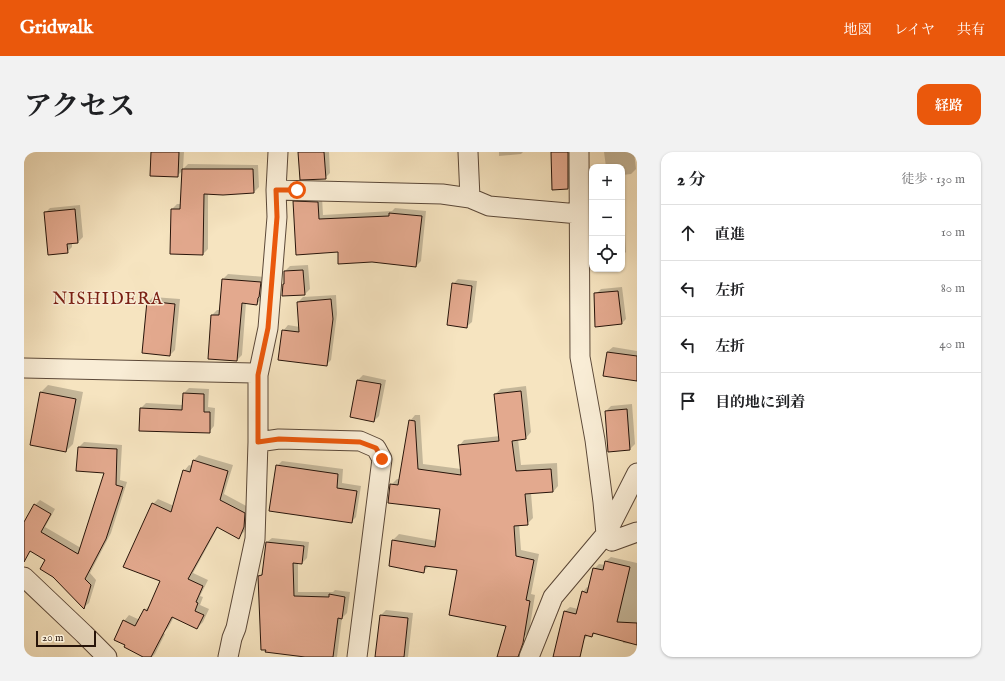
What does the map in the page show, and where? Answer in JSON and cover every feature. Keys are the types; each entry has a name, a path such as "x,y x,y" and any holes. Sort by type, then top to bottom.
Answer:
{"street":[{"path":"228,657 236,628 255,538 258,442 258,375 268,328 277,217 276,190 278,152"},
{"path":"468,152 470,198"},
{"path":"579,152 580,357 595,440 606,534 612,541 637,532"},
{"path":"276,190 442,194 470,198 489,206 579,214"},
{"path":"24,368 253,373 258,375"},
{"path":"258,442 279,439 360,442 376,448 382,459 357,657"},
{"path":"528,657 553,597 606,534 637,473"},
{"path":"24,577 75,624 107,657"}],"building":[{"path":"151,152 179,152 178,177 150,176"},
{"path":"298,152 324,152 326,179 300,180"},
{"path":"551,152 568,152 568,189 552,190"},
{"path":"182,169 253,169 254,193 223,195 204,194 203,255 170,254 171,209 180,209"},
{"path":"293,201 318,202 319,219 389,216 389,213 422,216 416,267 372,262 338,264 338,252 296,255"},
{"path":"75,209 78,243 67,244 68,253 48,255 44,212"},
{"path":"303,270 305,295 282,296 284,271"},
{"path":"222,279 261,282 257,305 242,303 237,361 208,359 211,315 219,315"},
{"path":"452,283 472,286 467,328 447,325"},
{"path":"618,291 622,324 595,327 594,293"},
{"path":"331,299 333,319 327,366 278,360 282,330 299,332 297,302"},
{"path":"147,301 175,304 170,356 142,353"},
{"path":"607,352 637,356 637,381 603,376"},
{"path":"357,380 381,384 374,422 350,417"},
{"path":"521,391 526,439 512,441 516,471 551,469 553,492 525,494 528,525 514,526 516,556 534,560 526,600 530,601 523,643 518,657 497,657 506,626 449,615 457,570 425,566 424,573 389,566 392,540 435,547 440,509 388,503 390,484 398,485 409,420 415,421 418,469 461,475 458,445 499,441 494,394"},
{"path":"40,392 76,399 66,452 30,445"},
{"path":"183,393 204,394 204,412 210,412 210,433 139,431 140,408 182,410"},
{"path":"627,409 630,450 608,452 605,411"},
{"path":"78,447 117,449 116,485 123,487 106,539 85,579 91,585 84,609 53,577 40,569 45,560 30,551 24,562 24,522 34,504 51,514 41,532 78,554 104,473 76,471"},
{"path":"193,460 228,471 220,500 245,513 244,527 239,539 217,527 188,579 203,586 196,602 198,603 195,611 204,615 197,629 172,617 151,657 143,657 124,647 125,645 114,640 123,620 135,626 144,609 147,611 160,581 123,567 152,503 171,512 183,470 190,472"},
{"path":"276,465 338,474 337,488 357,491 352,523 269,511"},
{"path":"266,542 304,546 302,564 293,563 294,596 329,597 329,594 345,597 342,619 338,618 333,657 305,657 265,652 266,650 261,650 258,576 262,575"},
{"path":"605,561 630,567 617,622 637,623 637,645 593,633 592,637 585,635 580,657 553,657 564,611 576,614 582,591 587,593 593,568 603,570"},
{"path":"380,615 408,618 404,657 375,657"}],"district":[{"name":"NISHIDERA","path":"108,299"}],"route":[{"path":"297,190 276,190 277,217 268,328 258,375 258,442 279,439 360,442 376,448 382,459"}]}
